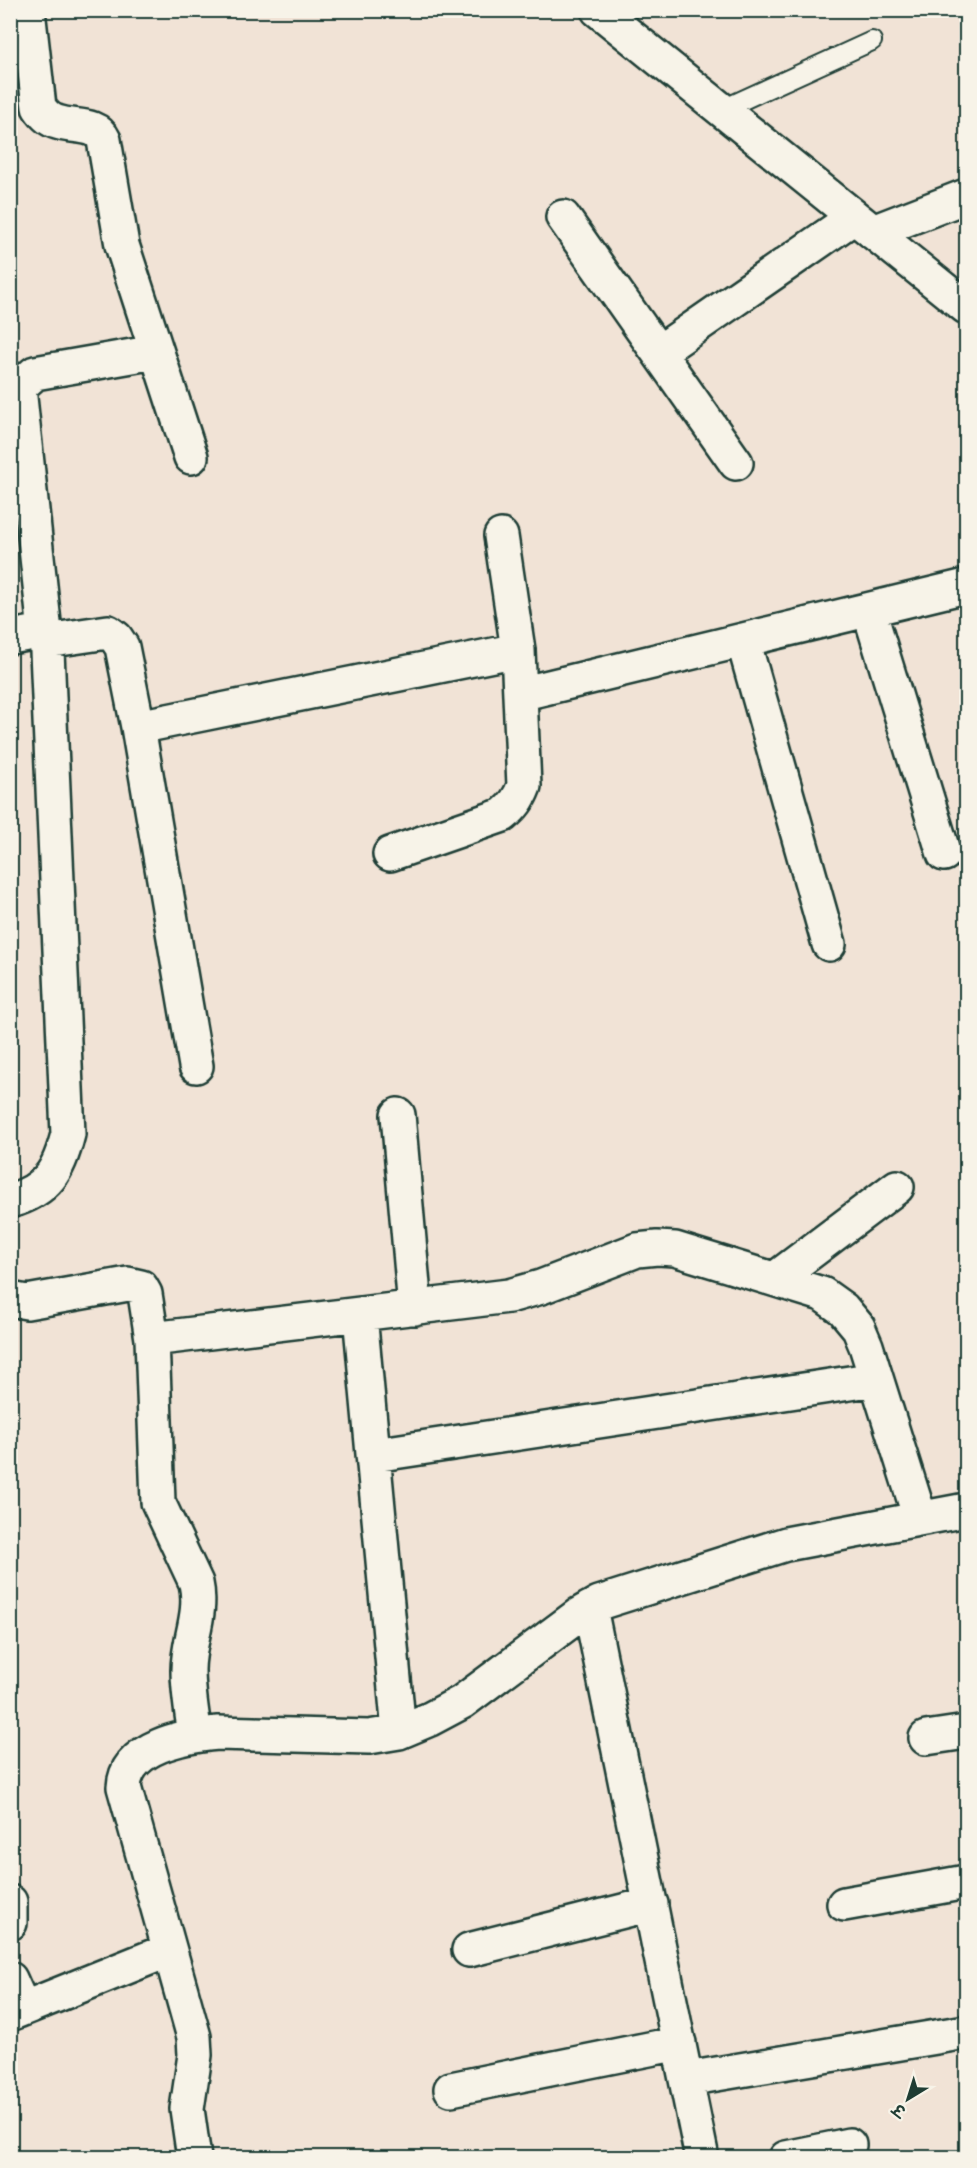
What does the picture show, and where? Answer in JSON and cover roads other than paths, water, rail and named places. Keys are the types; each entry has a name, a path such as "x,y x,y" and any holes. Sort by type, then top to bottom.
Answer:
{"street":[{"path":"28,10 39,107 56,122 90,128 102,133 122,245 191,457"},
{"path":"598,10 966,308"},
{"path":"658,352 863,224 966,196"},
{"path":"563,217 736,463"},
{"path":"10,1202 29,1196 47,1180 62,1159 68,1134 46,636 14,387 35,373 155,352"},
{"path":"390,854 503,815 513,808 524,786 518,650 501,536"},
{"path":"520,694 966,586"},
{"path":"869,610 944,854"},
{"path":"10,636 108,632 122,647 138,727 196,1066"},
{"path":"743,640 829,944"},
{"path":"138,727 518,650"},
{"path":"398,1115 415,1308"},
{"path":"775,1279 897,1187"},
{"path":"152,1339 508,1296 542,1287 637,1250 675,1249 822,1294 843,1310 858,1327 920,1518"},
{"path":"10,1299 27,1302 128,1284 141,1287 145,1294 152,1339 158,1502 196,1583 199,1595 188,1670 195,1735"},
{"path":"360,1315 399,1732"},
{"path":"374,1455 876,1379"},
{"path":"194,2157 187,2109 195,2055 194,2037 124,1787 124,1777 128,1767 146,1751 195,1735 218,1733 369,1737 399,1732 462,1702 599,1603 773,1547 966,1510"},
{"path":"590,1608 702,2157"},
{"path":"926,1738 966,1732"},
{"path":"844,1904 966,1882"},
{"path":"10,1902 10,1923"},
{"path":"469,1950 651,1904"},
{"path":"15,2000 169,1950"},
{"path":"687,2079 966,2032"},
{"path":"451,2089 679,2043"},
{"path":"786,2157 849,2145"}],"lane":[{"path":"721,110 872,40"}]}
